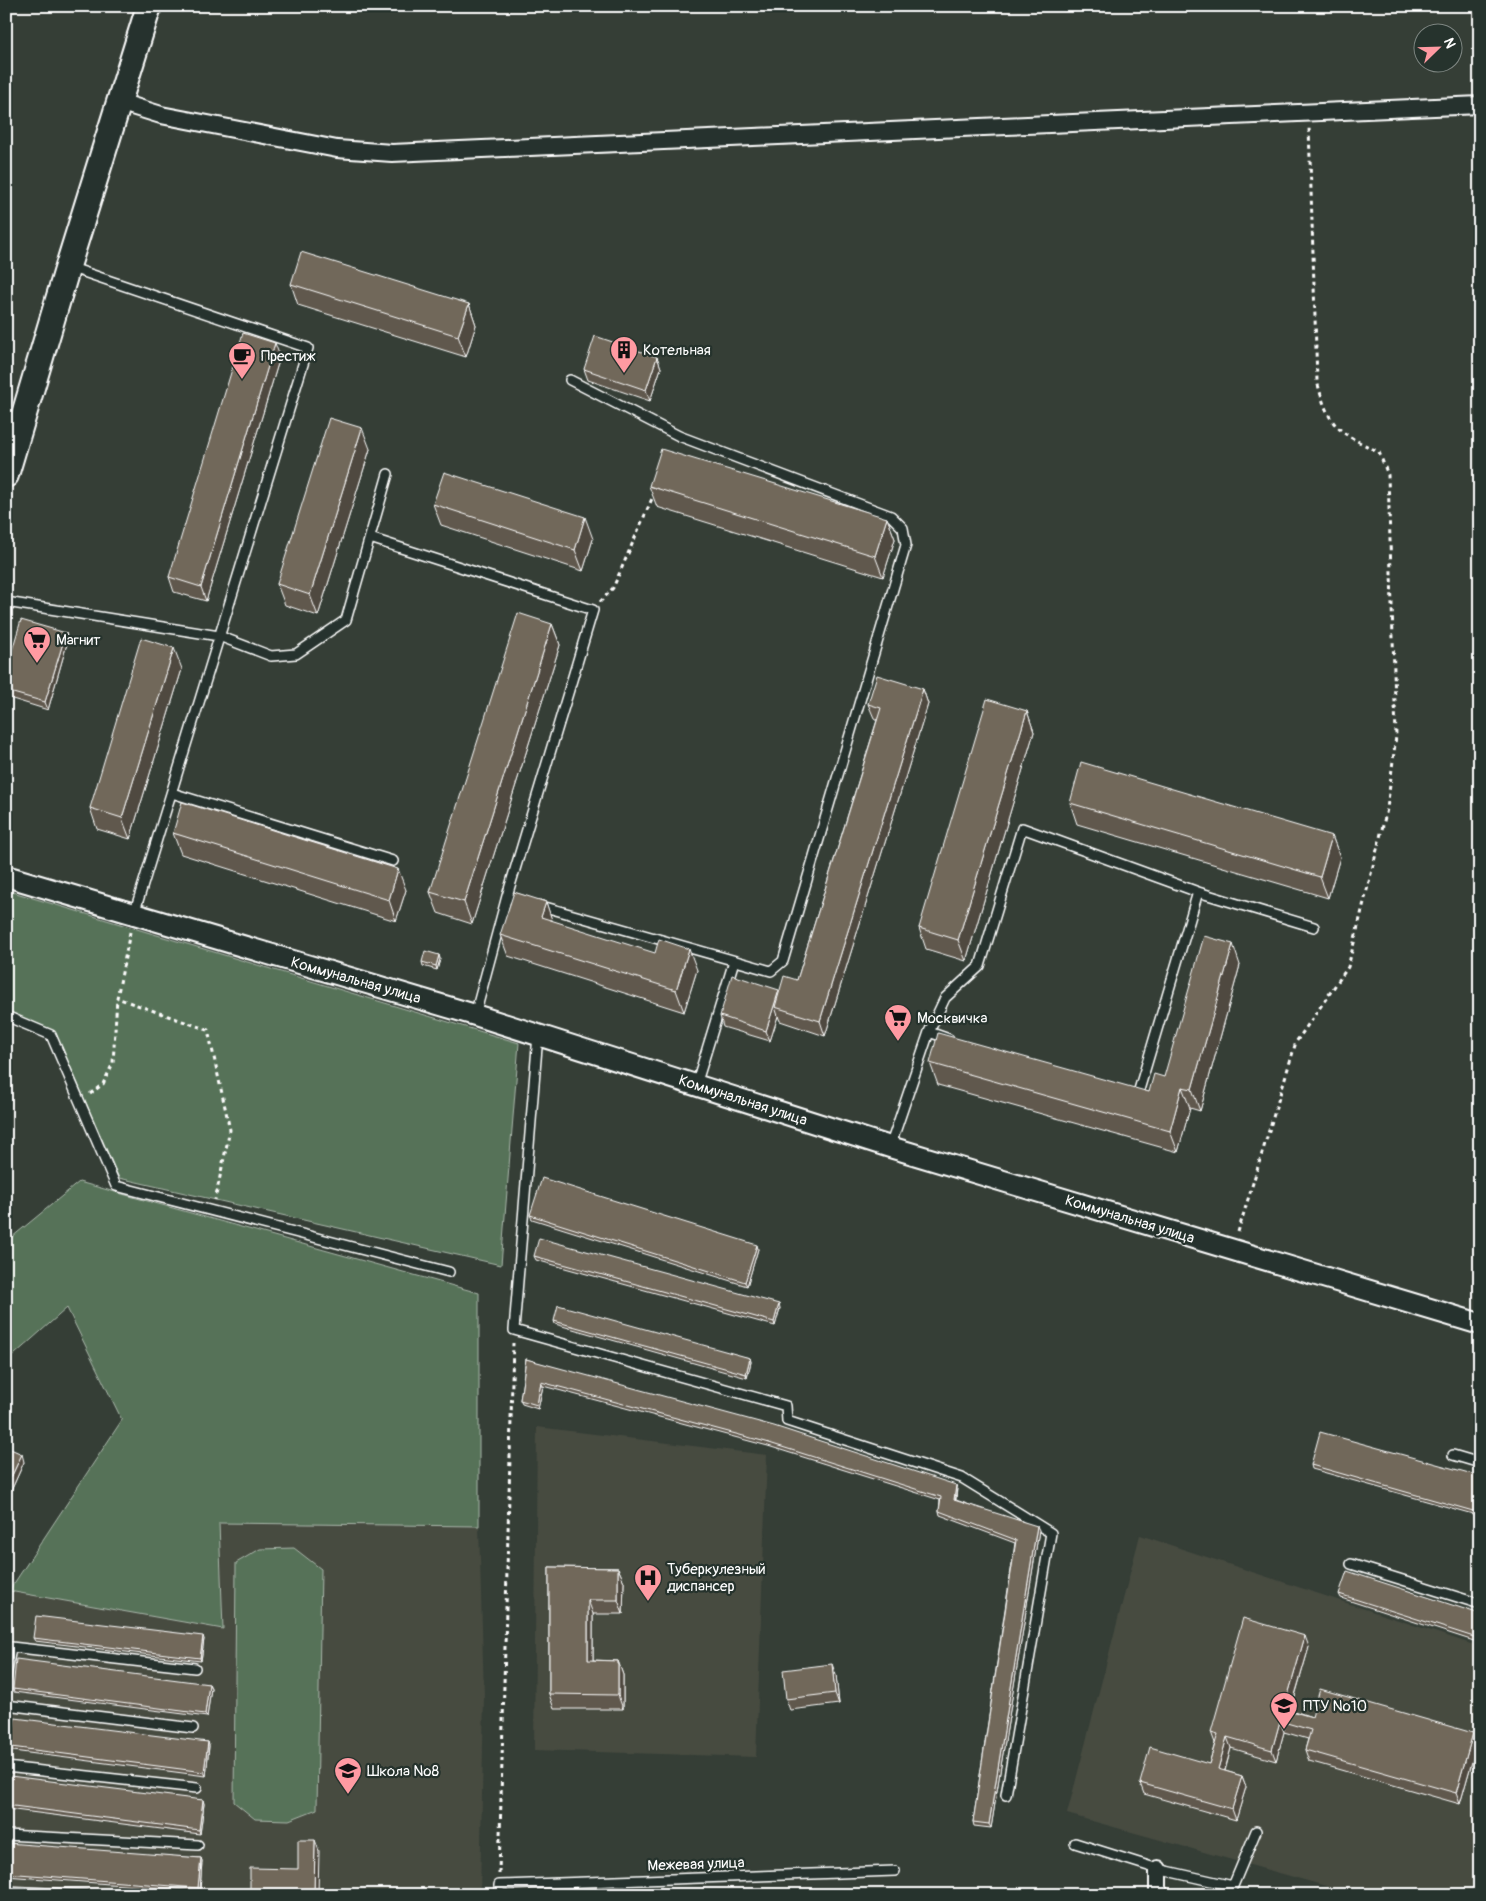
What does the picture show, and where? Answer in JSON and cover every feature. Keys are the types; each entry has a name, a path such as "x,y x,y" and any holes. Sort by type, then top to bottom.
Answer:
{"main road":[{"path":"9,468 68,266 149,6"}],"street":[{"path":"120,102 161,115 336,149 392,153 1480,105"},
{"name":"Коммунальная улица","path":"6,876 475,1015 890,1147 1480,1324"},
{"path":"1158,1869 1158,1895"}],"lane":[{"path":"68,266 308,348 134,915"},
{"path":"507,896 771,971 783,961 906,545 903,528 891,516 679,436 570,380"},
{"path":"6,602 220,636 271,656 296,654 346,620 388,474"},
{"path":"370,538 593,610 507,896 475,1015"},
{"path":"172,793 392,861"},
{"path":"890,1147 929,1032 945,998 980,966 1022,828 1198,892 1314,927"},
{"path":"1125,1101 1134,1104 1198,892"},
{"path":"696,1084 734,961"},
{"path":"6,1016 51,1035 116,1186 449,1272"},
{"path":"929,1032 957,1042"},
{"path":"538,1035 514,1330 786,1406 787,1421 962,1478 1050,1533 1006,1795"},
{"path":"1453,1455 1480,1463"},
{"path":"1351,1564 1480,1604"},
{"path":"6,1677 11,1647 195,1668"},
{"path":"6,1705 193,1728"},
{"path":"6,1767 197,1788"},
{"path":"1075,1843 1158,1869 1233,1886 1256,1831"},
{"path":"6,1835 198,1845"},
{"name":"Межевая улица","path":"499,1885 895,1871"},
{"path":"499,1885 499,1895"},
{"path":"6,1891 84,1895"}],"path":[{"path":"1233,1250 1296,1042 1348,967 1387,809 1396,736 1388,476 1379,452 1356,441 1336,428 1325,410 1317,381 1309,112"},
{"path":"593,610 613,588 656,490"},
{"path":"80,1102 103,1084 113,1063 116,998 134,915"},
{"path":"116,998 208,1030 230,1130 212,1210"},
{"path":"499,1885 514,1330"}],"shaded area":[{"name":"Туберкулезный диспансер","path":"537,1427 767,1455 756,1757 534,1750"},
{"name":"Школа №8","path":"219,1523 479,1526 484,1696 480,1895 6,1895 6,1607 9,1591 223,1629"},
{"name":"ПТУ №10","path":"1140,1535 1480,1647 1480,1895 1358,1895 1067,1814"}],"green space":[{"path":"6,890 519,1043 501,1265 119,1178 55,1032 6,1010"},
{"path":"79,1182 479,1293 479,1526 219,1523 223,1629 9,1591 122,1420 67,1308 6,1362 6,1242"},
{"path":"294,1548 321,1569 317,1809 289,1820 255,1819 234,1802 236,1563 260,1549"}],"building":[{"path":"301,252 469,304 458,336 291,284"},
{"path":"243,333 275,343 201,587 169,577"},
{"name":"Котельная","path":"595,336 657,357 646,390 584,369"},
{"path":"329,418 362,428 310,595 277,584"},
{"path":"661,449 887,518 875,556 649,486"},
{"path":"444,472 585,517 575,550 433,504"},
{"path":"518,613 552,624 464,902 430,892"},
{"name":"Магнит","path":"21,620 66,633 45,702 6,691 6,671"},
{"path":"141,638 174,648 122,818 90,808"},
{"path":"877,675 923,689 820,1021 775,1007 784,976 797,980 881,708 868,704"},
{"path":"987,699 1027,711 958,940 919,928"},
{"path":"1081,762 1332,836 1320,877 1070,803"},
{"path":"182,802 398,869 389,900 173,833"},
{"path":"514,892 546,902 541,917 655,953 659,939 689,949 676,990 500,935"},
{"path":"1204,936 1233,944 1192,1089 1182,1087 1170,1131 930,1063 938,1033 1149,1092 1154,1074 1164,1077"},
{"path":"425,951 439,955 436,966 422,962"},
{"path":"732,975 779,990 766,1031 720,1016"},
{"path":"542,1178 757,1245 745,1282 530,1215"},
{"path":"539,1238 779,1304 774,1322 534,1256"},
{"path":"558,1305 750,1358 746,1374 554,1321"},
{"path":"526,1359 774,1426 956,1485 954,1500 1037,1526 989,1824 973,1822 1016,1540 939,1511 941,1497 766,1442 541,1382 537,1405 520,1400"},
{"path":"1320,1432 1480,1476 1480,1513 1311,1465"},
{"path":"6,1447 22,1454 7,1486 6,1486"},
{"path":"549,1567 618,1568 618,1600 588,1600 588,1660 618,1661 618,1695 549,1694"},
{"path":"1347,1571 1480,1614 1480,1639 1339,1594"},
{"path":"36,1616 203,1636 200,1658 33,1638"},
{"path":"1243,1618 1305,1636 1284,1709 1312,1717 1320,1689 1473,1733 1456,1793 1305,1750 1311,1730 1280,1721 1272,1750 1227,1737 1218,1769 1242,1776 1232,1809 1140,1783 1150,1747 1209,1764 1218,1734 1211,1732"},
{"path":"16,1659 209,1684 205,1714 13,1689"},
{"path":"832,1664 835,1693 786,1699 783,1670"},
{"path":"15,1718 208,1742 204,1772 11,1747"},
{"path":"10,1776 203,1800 199,1830 6,1805"},
{"path":"298,1840 315,1840 314,1895 250,1895 250,1868 298,1869"},
{"path":"7,1843 201,1858 198,1888 6,1873"}],"place":[{"name":"Котельная","path":"624,374"},
{"name":"Престиж","path":"242,380"},
{"name":"Магнит","path":"37,664"},
{"name":"Москвичка","path":"898,1042"},
{"name":"Туберкулезный диспансер","path":"648,1602"},
{"name":"ПТУ №10","path":"1284,1730"},
{"name":"Школа №8","path":"348,1795"}]}
